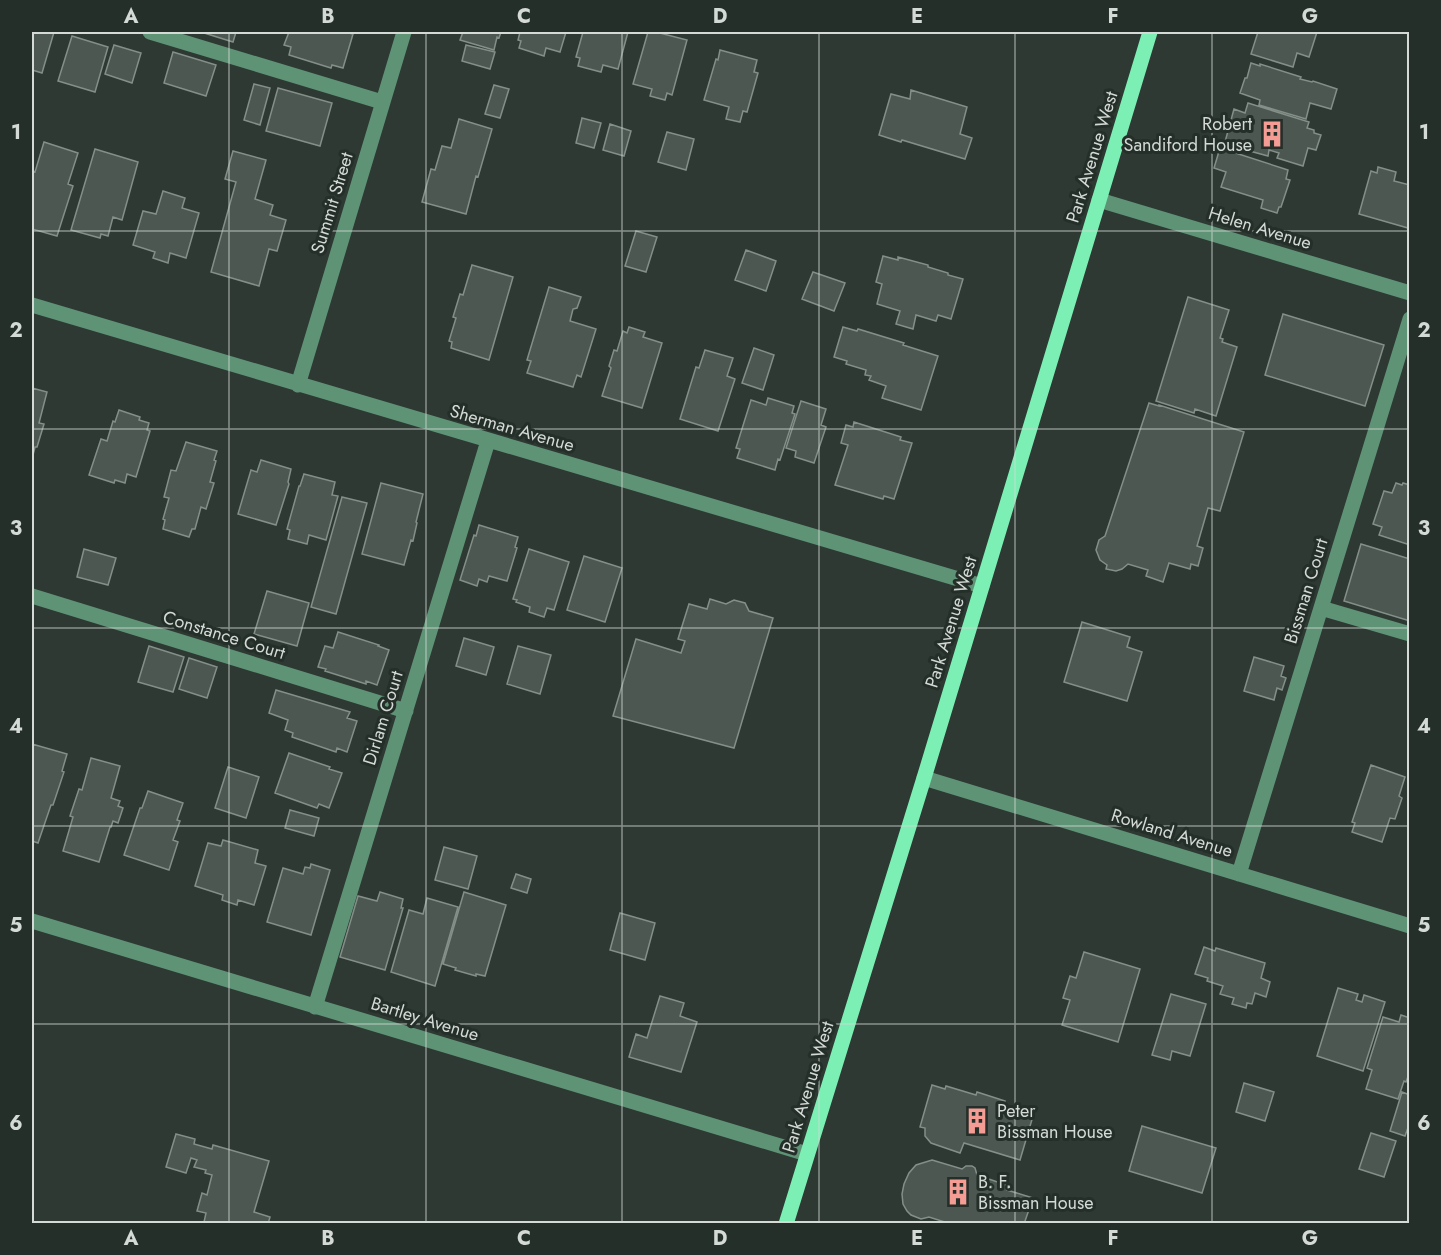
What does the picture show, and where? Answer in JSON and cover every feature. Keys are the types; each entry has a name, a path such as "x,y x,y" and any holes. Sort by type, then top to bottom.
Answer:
{"main road":[{"name":"Park Avenue West","path":"786,1224 1150,32"}],"street":[{"path":"150,32 382,102"},
{"name":"Summit Street","path":"298,385 404,32"},
{"name":"Helen Avenue","path":"1099,200 1410,293"},
{"name":"Sherman Avenue","path":"32,305 982,586"},
{"name":"Bissman Court","path":"1239,874 1410,319"},
{"name":"Dirlam Court","path":"315,1007 488,441"},
{"name":"Constance Court","path":"32,596 406,711"},
{"path":"1321,608 1410,634"},
{"name":"Rowland Avenue","path":"924,778 1410,926"},
{"name":"Bartley Avenue","path":"32,922 807,1154"}],"building":[{"path":"32,32 54,32 42,73 32,70"},
{"path":"201,32 236,32 233,42"},
{"path":"289,32 353,34 343,68 332,65 331,68 289,55 291,47 284,45"},
{"path":"463,32 501,32 499,38 497,37 494,50 460,40"},
{"path":"520,32 566,32 560,52 546,48 544,56 519,48"},
{"path":"583,32 628,32 618,69 603,65 601,72 578,66 580,58 576,57"},
{"path":"648,32 687,40 672,95 667,93 665,100 650,96 652,89 633,84"},
{"path":"1258,32 1317,32 1309,57 1297,53 1293,67 1251,54"},
{"path":"72,36 108,47 95,92 58,81"},
{"path":"114,45 141,53 132,83 105,74"},
{"path":"466,45 495,52 490,69 462,61"},
{"path":"720,50 757,60 754,72 758,73 747,112 743,111 740,122 726,119 729,107 704,100"},
{"path":"173,52 216,65 206,96 164,83"},
{"path":"1251,63 1337,89 1331,109 1310,103 1306,119 1259,105 1260,100 1240,93"},
{"path":"254,84 270,88 260,125 244,120"},
{"path":"494,85 509,89 500,118 485,114"},
{"path":"278,88 332,103 320,146 266,131"},
{"path":"911,90 967,107 960,134 972,138 965,159 879,135 891,94 910,99"},
{"name":"Robert Sandiford House","path":"1248,103 1309,122 1307,128 1321,135 1316,150 1308,148 1303,166 1277,158 1279,153 1269,150 1268,156 1225,142 1234,109 1245,113"},
{"path":"582,118 601,123 594,148 576,143"},
{"path":"459,119 492,129 466,214 422,202 431,169 435,170 442,146 451,148"},
{"path":"610,124 631,131 624,156 603,150"},
{"path":"667,132 694,139 686,170 658,162"},
{"path":"44,142 78,153 68,184 73,186 57,236 32,229 32,176"},
{"path":"1220,148 1288,170 1286,179 1290,180 1277,213 1261,208 1263,200 1221,187 1226,172 1214,168"},
{"path":"95,149 138,162 122,220 113,217 108,236 101,234 100,238 71,230"},
{"path":"233,151 266,160 255,199 273,205 270,215 286,220 277,251 269,249 259,286 211,272 236,182 225,179"},
{"path":"1378,167 1396,172 1394,181 1410,185 1408,228 1359,214 1371,171 1377,173"},
{"path":"163,191 185,198 182,208 199,213 186,258 170,253 168,263 153,258 155,252 133,245 143,211 156,214"},
{"path":"636,231 657,237 646,272 625,266"},
{"path":"746,250 776,261 766,291 735,280"},
{"path":"883,256 898,260 898,257 928,265 948,275 963,279 951,319 938,315 936,321 916,315 913,329 896,324 900,311 877,304 882,284 876,282"},
{"path":"472,265 513,277 489,360 451,348 452,342 449,341 456,318 453,317 460,294 463,295"},
{"path":"813,272 845,283 834,311 802,299"},
{"path":"549,287 581,297 577,308 573,309 570,321 596,329 581,377 577,375 573,387 527,373 531,361 527,360"},
{"path":"1188,297 1229,310 1220,338 1223,339 1222,342 1237,347 1216,416 1195,409 1194,413 1156,401"},
{"path":"1283,314 1384,345 1365,406 1265,375"},
{"path":"629,327 645,332 643,337 662,343 642,408 602,396 614,350 617,351 623,331 627,333"},
{"path":"843,327 857,331 858,329 904,343 903,345 938,356 921,410 882,398 886,386 869,380 871,376 865,375 866,370 846,364 847,361 834,357"},
{"path":"754,348 774,355 763,390 742,383"},
{"path":"705,350 733,358 727,376 735,379 718,431 680,419 696,367 699,368"},
{"path":"32,388 47,392 39,423 44,424 33,455 32,454"},
{"path":"768,398 794,406 792,413 795,414 775,470 737,458 740,449 736,448 751,400 766,405"},
{"path":"801,401 826,409 821,425 826,427 814,463 795,457 796,451 786,448"},
{"path":"1149,403 1244,432 1220,511 1208,508 1197,546 1203,548 1198,566 1191,564 1190,569 1169,563 1163,582 1146,576 1148,570 1128,564 1116,571 1106,569 1107,565 1100,560 1096,550 1099,540 1105,536"},
{"path":"119,410 140,417 139,420 149,423 147,430 150,431 136,477 127,474 125,483 115,480 114,483 89,475 101,439 107,441"},
{"path":"854,422 901,437 900,440 912,443 894,499 884,496 883,499 835,485 848,445 841,443 846,425 853,427"},
{"path":"186,442 217,451 210,482 214,483 206,509 201,507 195,529 192,529 189,537 163,529 165,520 163,519 169,498 164,497 171,470 176,471"},
{"path":"261,460 291,469 289,484 276,525 238,514 251,470 257,472"},
{"path":"304,474 335,482 332,495 338,496 326,540 309,535 307,544 288,539 290,530 287,529"},
{"path":"381,483 423,494 413,541 411,540 404,565 362,554"},
{"path":"1396,483 1410,485 1410,545 1379,535 1382,527 1373,524 1384,491 1392,493"},
{"path":"342,497 367,503 336,614 311,607"},
{"path":"479,525 518,537 507,581 489,576 487,582 479,579 477,586 460,580"},
{"path":"1361,544 1410,559 1410,621 1344,601"},
{"path":"84,549 116,558 108,585 77,577"},
{"path":"529,549 569,562 554,610 547,608 544,617 529,612 530,607 513,599"},
{"path":"584,556 622,568 605,622 567,610"},
{"path":"267,591 309,603 297,646 254,634"},
{"path":"710,599 726,604 734,600 745,603 749,611 773,618 734,748 613,716 636,639 681,653 685,641 678,639 689,604 707,609"},
{"path":"1082,622 1130,637 1127,647 1142,652 1127,701 1064,682"},
{"path":"338,632 389,650 377,685 366,681 366,684 318,667 325,646 333,648"},
{"path":"464,638 494,647 486,675 456,666"},
{"path":"149,646 184,657 173,692 138,682"},
{"path":"518,646 551,655 540,694 507,684"},
{"path":"1254,657 1284,666 1281,676 1286,678 1282,690 1277,688 1274,700 1244,691"},
{"path":"189,658 217,667 207,698 179,689"},
{"path":"276,690 350,712 347,718 357,721 347,752 337,748 336,752 292,737 293,733 285,730 288,720 269,713"},
{"path":"32,744 67,754 62,771 64,772 38,843 32,841"},
{"path":"289,753 342,773 329,808 319,804 317,808 275,793"},
{"path":"91,758 120,766 111,798 120,801 118,806 123,808 118,823 113,821 110,827 99,862 63,851 73,817 70,816 79,789 82,790"},
{"path":"1371,765 1405,777 1399,796 1402,798 1395,819 1390,818 1382,842 1352,832 1355,823 1352,822"},
{"path":"228,767 259,777 246,818 215,808"},
{"path":"148,791 183,803 177,820 180,821 173,840 178,842 169,870 124,855"},
{"path":"290,810 319,818 314,836 285,828"},
{"path":"223,840 258,850 255,863 266,866 254,905 238,900 237,905 222,900 223,895 195,886 208,843 221,846"},
{"path":"444,847 477,856 468,889 435,880"},
{"path":"311,864 330,870 311,935 267,922 283,868 303,874 305,867 310,868"},
{"path":"516,874 531,879 527,893 511,888"},
{"path":"380,892 403,899 401,908 403,908 385,970 340,957 358,896 377,901"},
{"path":"464,892 506,905 485,976 455,970 456,968 443,964"},
{"path":"427,898 458,907 435,986 391,972 409,910 423,914"},
{"path":"620,913 655,923 645,960 610,950"},
{"path":"1204,947 1215,951 1216,948 1265,963 1261,978 1270,982 1266,997 1255,993 1252,1004 1247,1003 1246,1008 1232,1004 1234,998 1220,994 1223,986 1195,974"},
{"path":"1084,952 1140,969 1118,1042 1062,1025 1070,1000 1063,998 1070,976 1076,978"},
{"path":"1338,988 1358,994 1356,1000 1362,1002 1364,995 1385,1002 1363,1071 1317,1056"},
{"path":"1171,994 1206,1004 1190,1056 1172,1051 1170,1060 1152,1055"},
{"path":"660,996 684,1003 680,1016 697,1022 681,1072 629,1057 636,1034 647,1038"},
{"path":"1401,1015 1410,1018 1410,1071 1398,1099 1366,1089 1372,1070 1367,1068 1383,1017 1399,1022"},
{"path":"1244,1083 1274,1092 1265,1121 1236,1112"},
{"name":"Peter Bissman House","path":"932,1085 945,1089 946,1086 976,1095 977,1092 1005,1101 1003,1108 1033,1116 1020,1160 964,1143 960,1153 931,1143 925,1136 925,1128 920,1127"},
{"path":"1402,1092 1410,1095 1410,1122 1405,1136 1390,1131"},
{"path":"1142,1126 1216,1148 1202,1193 1129,1171"},
{"path":"1371,1133 1396,1141 1384,1177 1359,1169"},
{"path":"176,1134 195,1139 194,1144 212,1149 213,1145 269,1161 254,1212 270,1217 268,1224 209,1224 204,1222 206,1213 197,1211 202,1193 207,1195 212,1175 205,1173 206,1170 194,1167 197,1160 191,1158 186,1173 166,1167"},
{"name":"B. F. Bissman House","path":"932,1160 962,1169 972,1166 977,1175 1009,1186 1007,1190 1033,1198 1024,1224 951,1224 929,1217 921,1219 911,1215 903,1204 904,1184 916,1165"}],"place":[{"name":"Robert Sandiford House","path":"1272,134"},
{"name":"Peter Bissman House","path":"977,1121"},
{"name":"B. F. Bissman House","path":"958,1192"}]}
